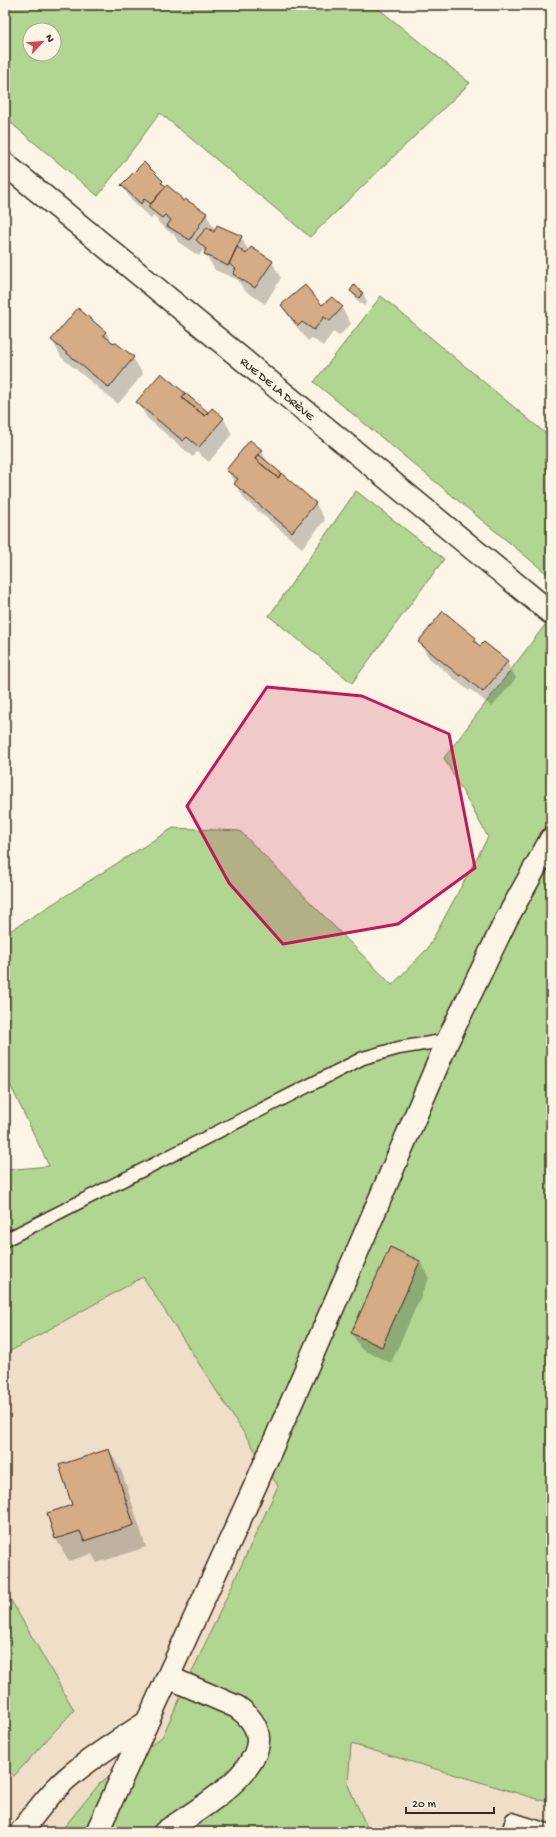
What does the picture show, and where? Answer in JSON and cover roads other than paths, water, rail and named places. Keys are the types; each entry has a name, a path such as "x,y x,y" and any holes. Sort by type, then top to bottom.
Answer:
{"street":[{"name":"RUE DE LA DRÈVE","path":"5,164 551,613"},
{"path":"97,1832 168,1677 364,1236 448,1040 506,920 551,839"},
{"path":"165,1832 226,1789 241,1775 256,1754 259,1742 256,1728 247,1714 237,1707 168,1677"},
{"path":"20,1832 40,1807 71,1775 108,1747 146,1723"}],"lane":[{"path":"5,1240 363,1058 399,1048 448,1040"},
{"path":"508,1832 512,1819 551,1831"}]}
